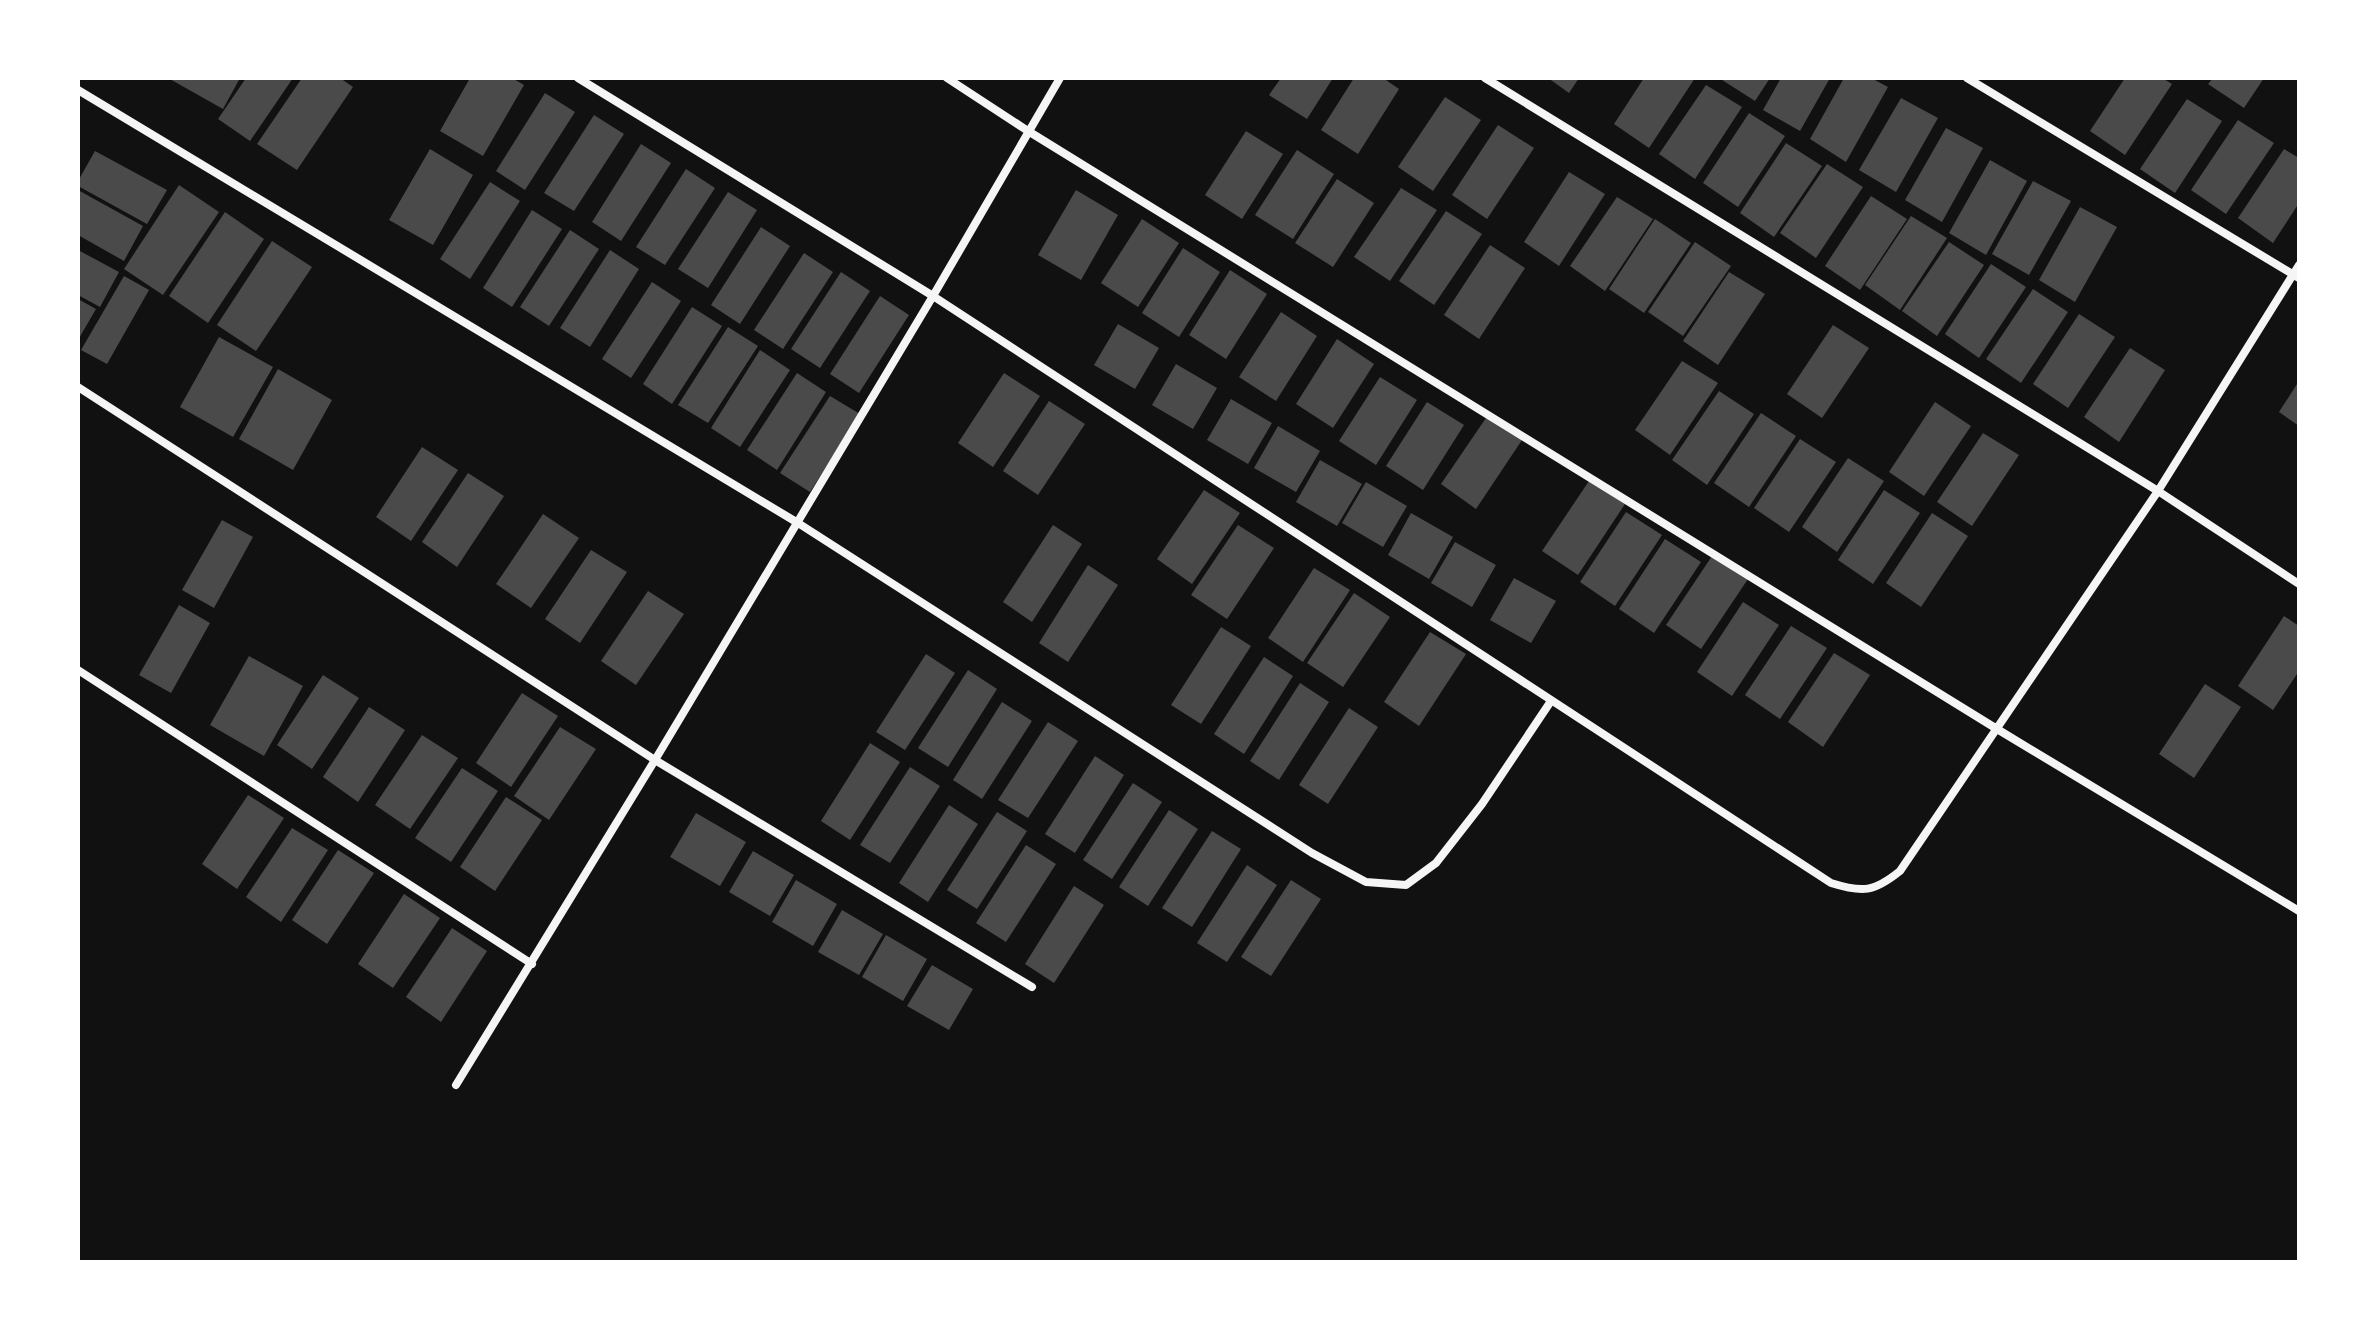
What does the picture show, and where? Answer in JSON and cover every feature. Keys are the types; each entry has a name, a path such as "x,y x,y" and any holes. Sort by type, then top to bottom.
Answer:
{"street":[{"path":"578,78 933,296 1831,883 1856,891 1882,885 1900,871 2158,491 2296,276 2299,265"},
{"path":"947,78 1997,729 2299,911"},
{"path":"456,1085 798,523 1060,78"},
{"path":"1485,78 2158,491 2299,584"},
{"path":"1967,78 2296,276"},
{"path":"78,90 798,523 1312,853 1366,882 1406,885 1436,863 1482,804 1551,701"},
{"path":"78,387 655,760 1032,987"},
{"path":"78,670 532,964"}],"building":[{"path":"168,78 240,78 223,109"},
{"path":"246,78 293,78 250,141 218,119"},
{"path":"302,78 340,78 353,87 297,170 257,144"},
{"path":"470,78 512,78 524,85 483,156 440,131"},
{"path":"1281,78 1333,78 1307,119 1269,95"},
{"path":"1354,78 1383,78 1399,89 1358,154 1321,130"},
{"path":"1548,78 1579,78 1569,93"},
{"path":"1644,78 1695,78 1649,148 1614,124"},
{"path":"1719,78 1770,78 1755,101"},
{"path":"1781,78 1830,78 1800,131 1763,110"},
{"path":"1844,78 1871,78 1888,87 1846,162 1810,139"},
{"path":"2125,78 2162,78 2172,84 2125,155 2090,131"},
{"path":"2213,78 2264,78 2244,108 2208,84"},
{"path":"1706,85 1742,107 1695,179 1659,154"},
{"path":"545,93 575,112 525,190 496,171"},
{"path":"1445,97 1481,120 1433,191 1398,167"},
{"path":"1901,98 1938,118 1896,192 1859,170"},
{"path":"2187,99 2222,121 2175,193 2140,169"},
{"path":"1749,113 1785,136 1738,207 1703,183"},
{"path":"594,115 624,134 574,211 544,193"},
{"path":"2238,120 2274,143 2226,214 2191,190"},
{"path":"1498,125 1534,148 1487,219 1452,195"},
{"path":"1946,128 1983,148 1942,222 1905,200"},
{"path":"1246,131 1283,154 1242,219 1205,195"},
{"path":"1786,143 1822,166 1774,237 1740,213"},
{"path":"641,144 671,163 621,241 592,222"},
{"path":"430,149 473,175 433,245 389,220"},
{"path":"2284,149 2299,158 2299,203 2273,243 2238,218"},
{"path":"1297,150 1334,174 1293,239 1255,215"},
{"path":"95,151 167,190 147,224 78,186"},
{"path":"1990,160 2027,181 1986,255 1949,233"},
{"path":"1827,164 1863,187 1816,258 1780,233"},
{"path":"686,169 715,188 665,265 636,247"},
{"path":"1569,172 1605,194 1559,266 1524,242"},
{"path":"1337,179 1374,203 1333,267 1295,243"},
{"path":"2033,181 2071,201 2029,275 1992,254"},
{"path":"490,182 520,201 470,279 440,259"},
{"path":"179,185 219,212 163,295 124,269"},
{"path":"1401,188 1437,210 1390,281 1354,257"},
{"path":"78,190 143,226 124,261 78,235"},
{"path":"1076,190 1118,215 1081,280 1038,255"},
{"path":"728,192 757,210 708,288 678,269"},
{"path":"1871,196 1907,219 1860,290 1825,266"},
{"path":"1617,197 1653,219 1605,291 1570,266"},
{"path":"2080,207 2117,227 2075,302 2039,280"},
{"path":"532,210 562,229 512,307 483,288"},
{"path":"1446,211 1482,234 1434,305 1399,281"},
{"path":"225,212 264,239 208,323 169,296"},
{"path":"1911,216 1947,238 1900,310 1865,285"},
{"path":"1142,219 1179,243 1138,307 1101,283"},
{"path":"1655,219 1691,243 1644,313 1609,289"},
{"path":"761,227 790,246 740,324 711,305"},
{"path":"570,230 599,249 549,326 520,307"},
{"path":"272,241 312,267 256,351 217,325"},
{"path":"1695,242 1731,266 1683,336 1648,312"},
{"path":"1949,242 1984,265 1937,336 1902,311"},
{"path":"1490,245 1525,268 1479,339 1444,315"},
{"path":"1183,248 1220,272 1179,337 1142,313"},
{"path":"78,250 119,272 100,307 78,295"},
{"path":"610,250 639,269 590,347 560,328"},
{"path":"804,253 833,272 783,349 754,330"},
{"path":"1991,264 2026,287 1979,358 1945,334"},
{"path":"1230,270 1267,294 1226,359 1189,335"},
{"path":"841,272 870,291 820,368 791,349"},
{"path":"1729,272 1765,294 1718,365 1683,341"},
{"path":"124,276 149,290 107,364 81,350"},
{"path":"652,282 681,301 631,378 602,359"},
{"path":"2033,289 2068,312 2021,383 1986,359"},
{"path":"880,296 909,315 859,393 830,374"},
{"path":"78,299 96,309 78,340"},
{"path":"692,307 722,326 672,404 643,384"},
{"path":"1281,312 1317,336 1276,401 1239,377"},
{"path":"2079,314 2115,337 2068,408 2033,384"},
{"path":"1118,324 1159,348 1135,389 1094,365"},
{"path":"1833,325 1869,348 1822,418 1787,394"},
{"path":"728,327 758,346 708,423 678,405"},
{"path":"219,337 273,367 233,437 180,407"},
{"path":"1337,339 1374,364 1333,428 1296,404"},
{"path":"2130,348 2165,370 2119,442 2084,417"},
{"path":"760,350 790,370 740,447 711,428"},
{"path":"1682,361 1718,383 1670,455 1635,430"},
{"path":"1176,364 1217,388 1193,429 1152,405"},
{"path":"278,369 332,400 293,470 239,439"},
{"path":"797,373 826,392 777,470 747,450"},
{"path":"1004,373 1040,396 993,467 958,443"},
{"path":"1380,377 1417,400 1376,465 1339,441"},
{"path":"2299,381 2299,426 2279,412"},
{"path":"1719,391 1754,414 1707,485 1672,460"},
{"path":"830,396 860,414 810,492 780,473"},
{"path":"1231,399 1272,423 1248,464 1207,440"},
{"path":"1049,401 1085,424 1038,495 1003,471"},
{"path":"1427,402 1464,425 1423,490 1386,466"},
{"path":"1935,402 1971,426 1924,496 1889,472"},
{"path":"1761,413 1796,436 1749,507 1714,483"},
{"path":"1488,415 1524,437 1476,509 1441,484"},
{"path":"1278,426 1320,451 1296,492 1254,468"},
{"path":"1983,433 2019,455 1972,526 1937,502"},
{"path":"1800,439 1836,462 1789,532 1754,508"},
{"path":"422,447 458,470 411,541 376,517"},
{"path":"1848,458 1884,481 1837,552 1802,527"},
{"path":"1320,460 1362,484 1337,526 1296,502"},
{"path":"468,473 504,496 457,567 422,542"},
{"path":"1589,481 1625,504 1578,575 1542,551"},
{"path":"1366,482 1407,506 1383,547 1342,523"},
{"path":"1204,490 1240,513 1192,584 1157,559"},
{"path":"1884,490 1920,513 1873,584 1838,560"},
{"path":"1626,512 1662,535 1615,606 1580,582"},
{"path":"1411,513 1453,537 1429,579 1388,555"},
{"path":"1932,513 1968,536 1921,607 1886,583"},
{"path":"543,514 579,538 531,608 496,584"},
{"path":"222,520 253,537 214,608 182,590"},
{"path":"1053,525 1082,544 1032,622 1003,602"},
{"path":"1238,525 1274,548 1227,619 1191,595"},
{"path":"1665,539 1701,562 1654,633 1619,609"},
{"path":"1455,542 1496,565 1472,607 1431,583"},
{"path":"591,550 627,572 580,643 545,619"},
{"path":"1712,556 1748,579 1701,649 1666,625"},
{"path":"1088,565 1118,585 1068,662 1039,643"},
{"path":"1314,568 1350,590 1303,662 1268,638"},
{"path":"1514,578 1556,601 1531,643 1490,620"},
{"path":"648,591 684,614 636,685 601,661"},
{"path":"1354,593 1390,617 1343,687 1307,663"},
{"path":"1743,602 1779,625 1732,696 1697,672"},
{"path":"179,605 210,623 171,693 139,675"},
{"path":"2284,616 2299,626 2299,671 2273,710 2238,686"},
{"path":"1791,626 1827,648 1780,719 1745,695"},
{"path":"1221,627 1251,646 1201,724 1171,705"},
{"path":"1430,632 1466,654 1419,726 1384,702"},
{"path":"1834,653 1870,675 1823,747 1788,722"},
{"path":"926,654 955,673 905,750 876,732"},
{"path":"249,656 303,686 264,756 210,725"},
{"path":"1264,657 1293,676 1244,754 1214,734"},
{"path":"968,670 997,689 948,767 918,748"},
{"path":"323,675 359,698 312,769 277,745"},
{"path":"1300,683 1329,702 1279,780 1250,761"},
{"path":"2205,684 2241,707 2194,778 2159,754"},
{"path":"522,693 558,716 511,787 476,763"},
{"path":"1002,702 1032,721 982,799 953,780"},
{"path":"369,707 405,730 358,802 323,777"},
{"path":"1349,708 1378,727 1328,804 1299,785"},
{"path":"1048,722 1078,741 1028,818 998,800"},
{"path":"560,727 596,749 549,820 514,796"},
{"path":"422,735 458,758 410,829 375,805"},
{"path":"870,743 900,762 850,840 821,821"},
{"path":"1095,756 1124,775 1075,853 1045,834"},
{"path":"910,767 940,786 890,863 860,845"},
{"path":"462,768 498,791 451,862 415,838"},
{"path":"1133,783 1162,802 1112,879 1083,860"},
{"path":"248,795 284,818 237,889 202,864"},
{"path":"506,797 542,820 495,891 460,867"},
{"path":"949,805 978,824 928,902 899,883"},
{"path":"1169,810 1198,829 1148,906 1119,887"},
{"path":"997,812 1027,831 977,909 947,890"},
{"path":"696,813 746,842 720,886 670,857"},
{"path":"292,828 328,850 281,922 246,897"},
{"path":"1212,831 1241,849 1192,927 1162,908"},
{"path":"1026,845 1056,864 1006,942 976,923"},
{"path":"338,850 374,873 327,944 292,920"},
{"path":"753,851 794,875 770,916 729,892"},
{"path":"1247,865 1277,885 1227,962 1197,943"},
{"path":"796,880 837,904 813,946 772,922"},
{"path":"1291,880 1321,899 1271,976 1241,957"},
{"path":"1074,886 1104,905 1054,983 1025,964"},
{"path":"404,894 440,918 393,988 358,964"},
{"path":"842,910 883,934 859,975 818,952"},
{"path":"452,928 487,951 441,1022 406,997"},
{"path":"886,935 927,959 903,1001 862,977"},
{"path":"932,965 973,989 949,1030 907,1006"}]}
